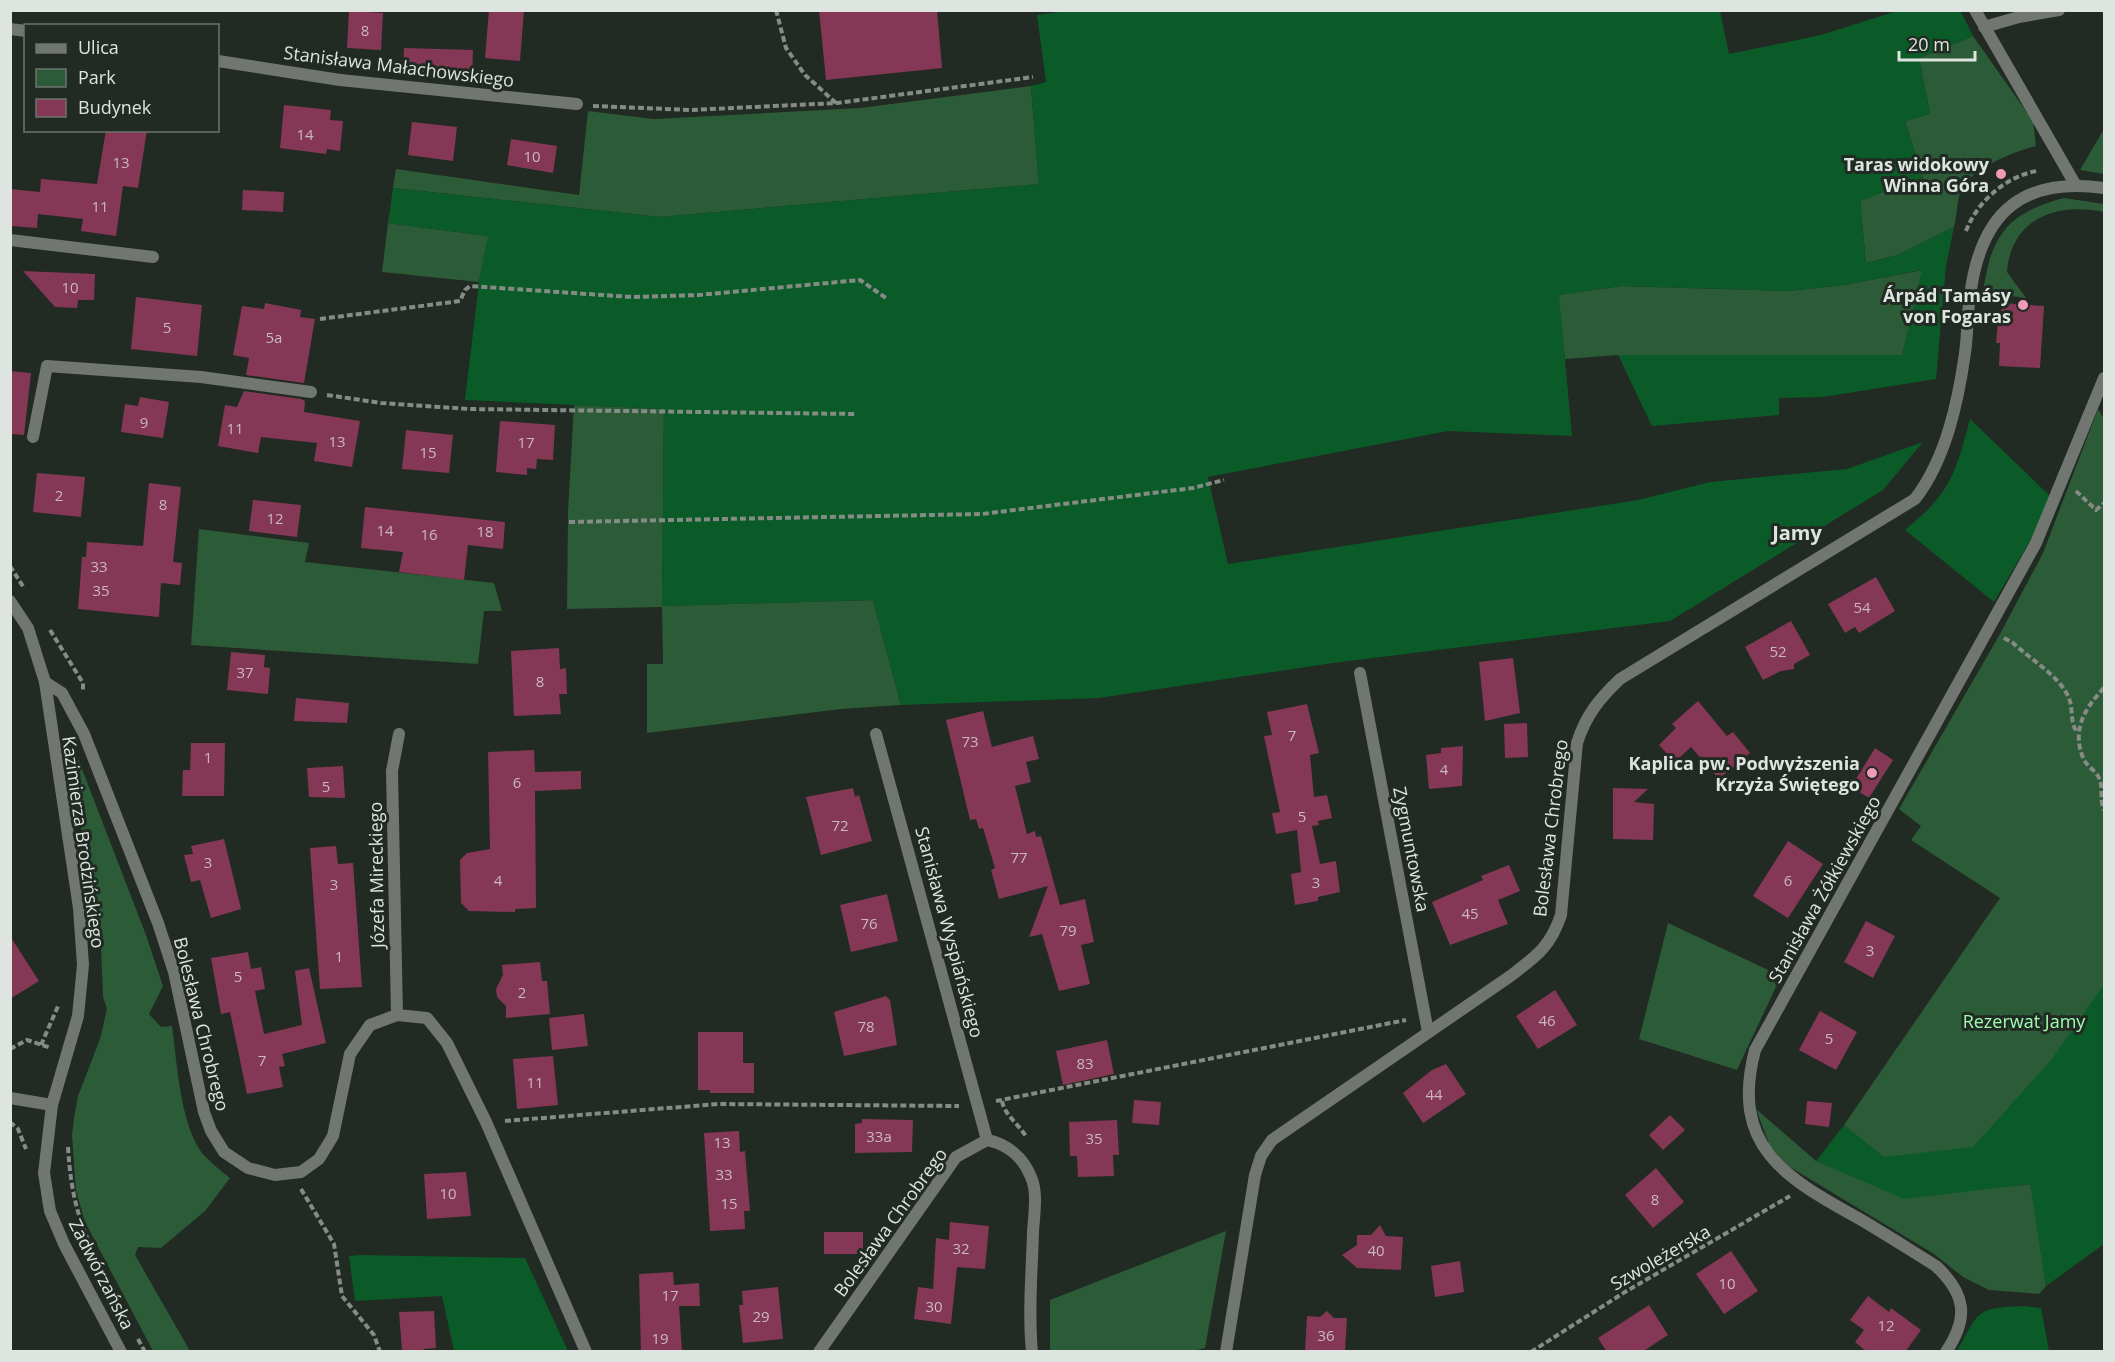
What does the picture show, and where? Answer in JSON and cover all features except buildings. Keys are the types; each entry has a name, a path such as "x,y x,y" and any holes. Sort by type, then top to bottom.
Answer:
{"street":[{"path":"1976,10 2075,184"},
{"path":"1984,27 2019,17 2059,10"},
{"name":"Stanisława Małachowskiego","path":"219,61 340,80 577,104"},
{"name":"Bolesława Chrobrego","path":"1226,1352 1255,1175 1261,1156 1272,1140 1545,949 1555,934 1561,915 1576,743 1585,720 1596,702 1620,680 1915,499 1930,480 1953,415 1965,354 1971,288 1983,241 1997,218 2011,205 2040,190 2075,184 2104,188"},
{"path":"10,240 153,257"},
{"path":"33,437 47,366 201,377 311,392"},
{"name":"Stanisława Żółkiewskiego","path":"1946,1352 1958,1334 1962,1318 1959,1296 1950,1279 1936,1266 1801,1186 1780,1168 1758,1137 1749,1105 1749,1076 1755,1050 2036,543 2104,378"},
{"name":"Kazimierza Brodzińskiego","path":"10,601 27,628 45,682 79,908 83,964 78,1016 52,1105"},
{"name":"Zygmuntowska","path":"1360,673 1428,1032"},
{"name":"Bolesława Chrobrego","path":"45,682 62,693 84,734 158,923 174,972 204,1112 211,1131 224,1152 248,1168 275,1175 291,1173"},
{"name":"Józefa Mireckiego","path":"397,1016 392,771 399,734"},
{"name":"Stanisława Wyspiańskiego","path":"876,734 987,1140"},
{"path":"291,1173 301,1172 319,1158 333,1136 350,1054 370,1025 397,1016 427,1018 447,1043 486,1122 586,1352"},
{"path":"10,1098 52,1105"},
{"name":"Zadwórzańska","path":"52,1105 44,1173 50,1211 64,1244 121,1352"},
{"path":"987,1140 1000,1143 1013,1151 1033,1179 1029,1328 1032,1352"},
{"name":"Bolesława Chrobrego","path":"819,1352 956,1157 987,1140"}],"path":[{"path":"776,10 786,48 805,75 837,104"},
{"path":"577,104 691,110 837,104 1033,77"},
{"path":"320,319 460,301 465,290 470,286 632,297 699,295 860,280 886,298"},
{"path":"311,392 381,403 469,409 696,414 855,414"},
{"path":"2063,477 2083,500 2096,510 2104,502"},
{"path":"569,522 982,514 1193,488 1224,480"},
{"path":"10,566 29,595"},
{"path":"47,624 83,683 83,697"},
{"path":"1988,629 2013,643 2061,686 2068,696 2073,726 2077,732 2085,761 2100,780 2100,802 2104,810"},
{"path":"2077,732 2084,715 2104,688"},
{"path":"41,1045 60,1002"},
{"path":"1002,1101 1406,1020 1410,1025"},
{"path":"486,1122 718,1104 965,1107 978,1103"},
{"path":"67,1145 70,1186 81,1227 106,1279"},
{"path":"291,1173 334,1244 342,1296 374,1335 380,1352"},
{"name":"Szwoleżerska","path":"1531,1352 1625,1292 1785,1201 1801,1186"},
{"path":"134,1331 145,1352"}],"green space":[{"path":"1960,10 1973,36 1919,58 1930,114 1905,121 1923,178 1860,201 1866,263 1898,255 1954,227 1946,266 1936,379 1823,397 1779,398 1779,415 1652,426 1618,355 1902,355 1922,270 1844,285 1788,291 1622,286 1559,295 1572,436 1448,431 1208,477 1228,564 1638,500 1710,482 1847,469 1923,442 1883,490 1670,621 1333,663 1099,698 901,705 873,600 662,606 664,409 465,400 479,282 488,236 388,223 393,188 660,217 1039,184 1031,86 1046,82 1037,15 1067,11 1720,11 1729,54 1821,35 1897,11"},
{"path":"1973,36 2033,121 2036,146 1994,162 1966,182 1961,190 1954,227 1898,255 1866,263 1860,200 1923,178 1905,121 1930,114 1919,58"},
{"path":"1031,86 1039,184 660,217 393,188 396,169 579,195 588,111 654,119 860,108"},
{"path":"2104,129 2104,174 2080,170"},
{"path":"2064,198 2104,204 2104,212 2087,209 2070,210 2054,212 2039,218 2017,238 2010,254 2007,272 2026,298 1983,292 1991,256 2005,230 2028,211"},
{"path":"388,223 489,236 479,282 382,272"},
{"path":"1923,270 1902,355 1618,355 1565,359 1558,295 1622,286 1788,291 1844,285"},
{"path":"574,405 664,409 662,606 873,600 901,705 841,709 647,733 647,664 663,664 662,607 567,609 568,512"},
{"name":"Rezerwat Jamy","path":"2098,409 2104,419 2104,1054 1975,1190 2031,1184 2046,1286 2039,1294 1989,1290 1963,1277 1934,1254 1790,1167 1771,1149 1756,1109 1816,1161 1834,1168 1855,1135 1844,1125 2000,898 1911,840 1921,826 1899,809 2000,634 2043,553"},
{"path":"1970,419 2049,495 2037,529 1994,602 1905,530 1942,493 1955,469"},
{"path":"199,529 309,543 305,562 494,583 502,611 484,611 478,664 191,645"},
{"path":"66,740 72,743 146,935 163,986 149,1014 161,1027 172,1026 181,1092 189,1126 202,1153 230,1178 205,1211 161,1248 138,1247 135,1255 190,1351 153,1351 85,1222 76,1191 72,1135 74,1118 78,1096 100,1039 107,1009 103,997 101,946"},
{"path":"1668,923 1781,976 1737,1070 1639,1039"},
{"path":"2104,984 2104,1244 2046,1286 2030,1184 1904,1199 1816,1161 1844,1125 1884,1157 1973,1147 2052,1059"},
{"path":"1226,1231 1205,1348 1188,1352 1050,1351 1050,1300"},
{"path":"349,1256 525,1258 568,1351 454,1351 442,1296 355,1301"},
{"path":"2024,1306 2041,1308 2049,1351 1957,1351 1980,1314 1996,1308"}],"place":[{"name":"Taras widokowy Winna Góra","path":"2001,174"},
{"name":"Árpád Tamásy von Fogaras","path":"2023,305"},
{"name":"Kaplica pw. Podwyższenia Krzyża Świętego","path":"1872,773"}],"district":[{"name":"Jamy","path":"1797,532"}]}
